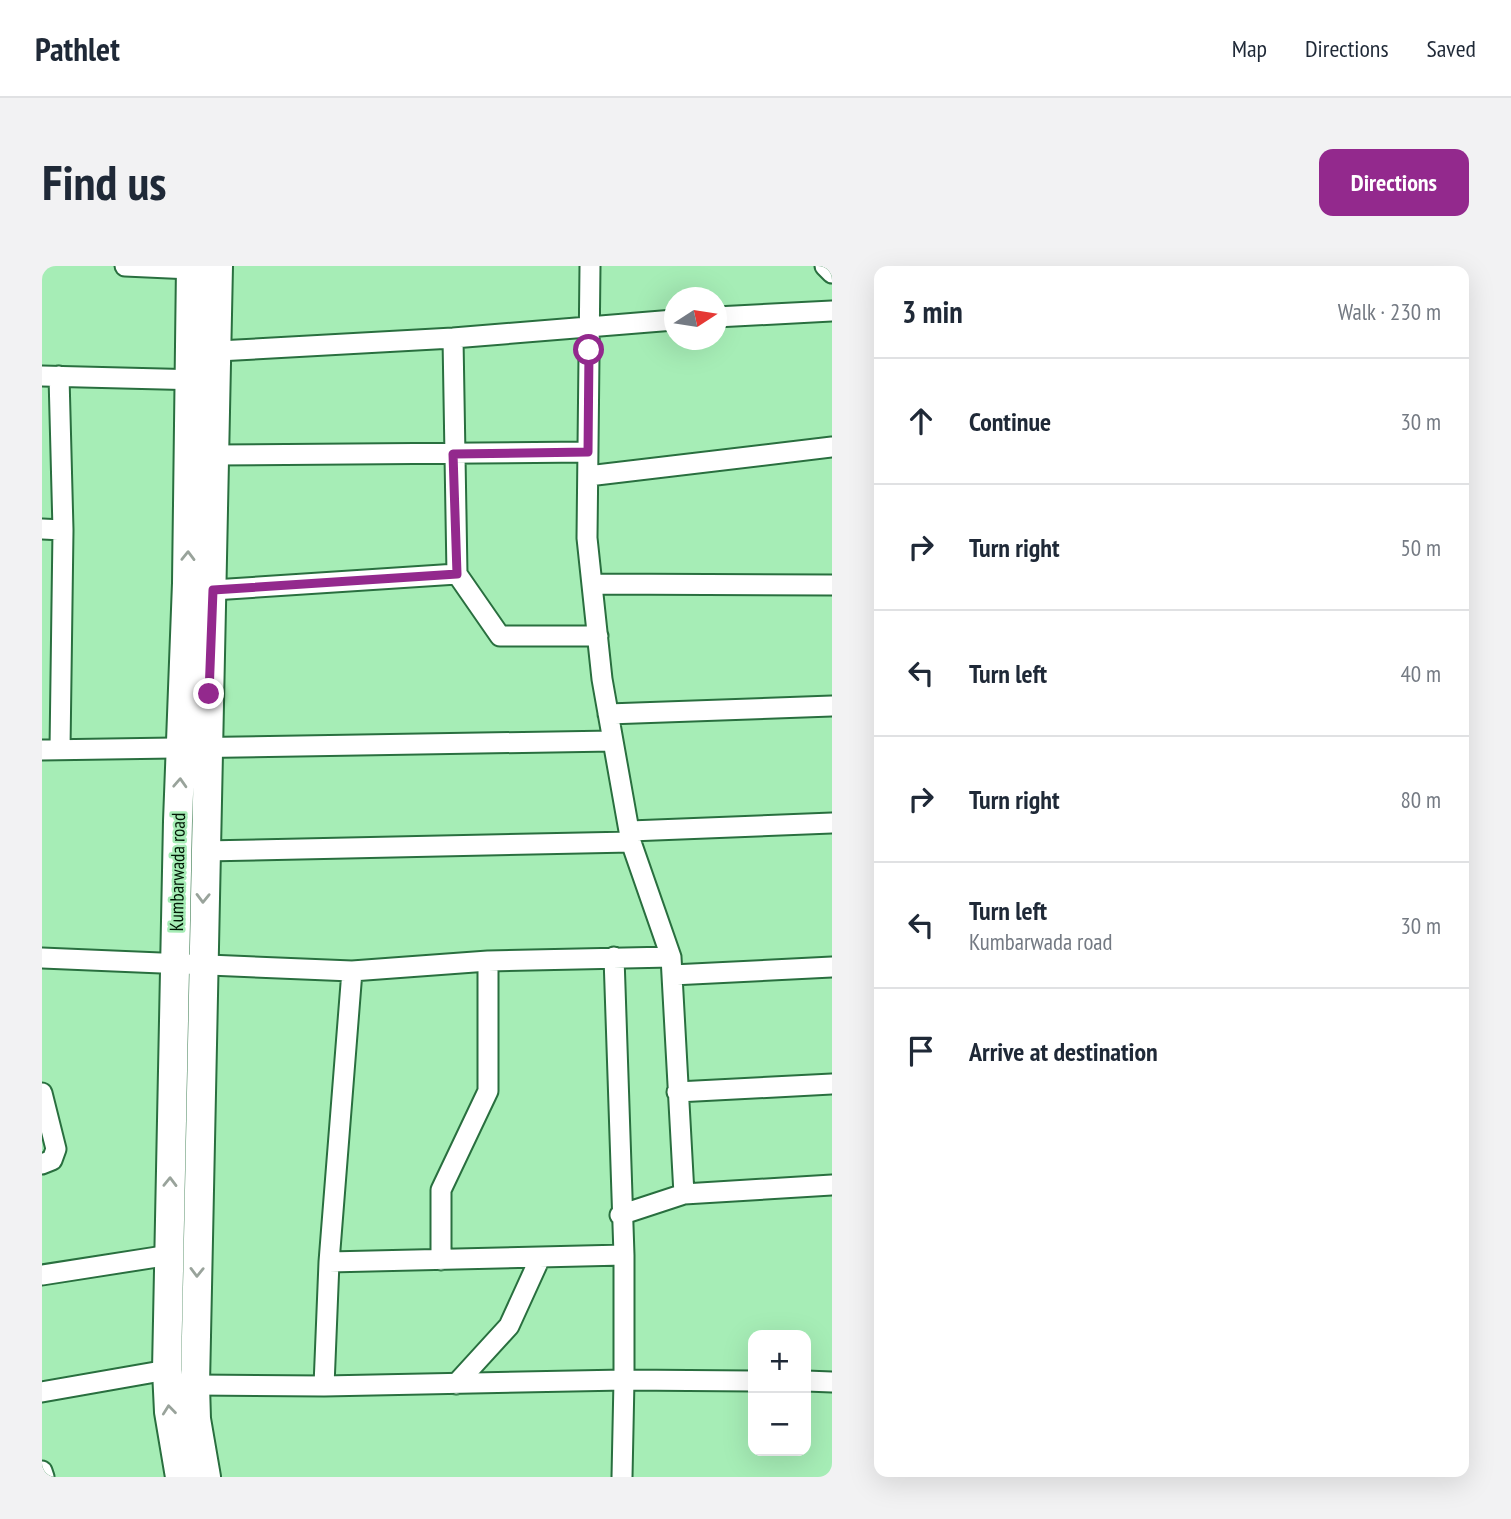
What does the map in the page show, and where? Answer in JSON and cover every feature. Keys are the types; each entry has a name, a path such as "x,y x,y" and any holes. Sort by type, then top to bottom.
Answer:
{"street":[{"path":"125,266 200,267"},
{"path":"590,266 587,538 608,714 630,836 672,966 684,1194"},
{"path":"825,266 832,273"},
{"name":"Kumbarwada road","path":"200,267 218,351 213,590 194,747 204,851 188,966 196,1419 206,1477"},
{"name":"Kumbarwada road","path":"180,1477 171,1423 167,1370 170,1255 188,966 194,747 189,380 200,267"},
{"path":"727,316 832,311"},
{"path":"218,351 453,338 590,324 664,320"},
{"path":"453,338 457,574 500,636 598,636"},
{"path":"217,380 50,376 63,530 51,750 613,741"},
{"path":"588,476 832,447"},
{"path":"215,456 588,452"},
{"path":"42,529 63,530"},
{"path":"213,590 457,574"},
{"path":"592,584 832,585"},
{"path":"608,714 832,706"},
{"path":"204,851 630,836 832,823"},
{"path":"42,958 352,971 488,961 614,957 672,966 832,967"},
{"path":"614,957 620,1216 624,1255 622,1477"},
{"path":"441,1260 441,1190 488,1091 488,961"},
{"path":"324,1386 328,1262 352,971"},
{"path":"677,1092 832,1084"},
{"path":"42,1093 56,1149 52,1160 42,1164"},
{"path":"620,1216 684,1194 832,1185"},
{"path":"42,1275 170,1255"},
{"path":"328,1262 624,1255"},
{"path":"456,1384 509,1326 540,1258"},
{"path":"42,1392 167,1370"},
{"path":"195,1385 748,1381"},
{"path":"811,1381 832,1382"},
{"path":"42,1471 44,1477"}],"route":[{"path":"209,694 213,590 457,574 453,454 588,452 589,350"}]}
